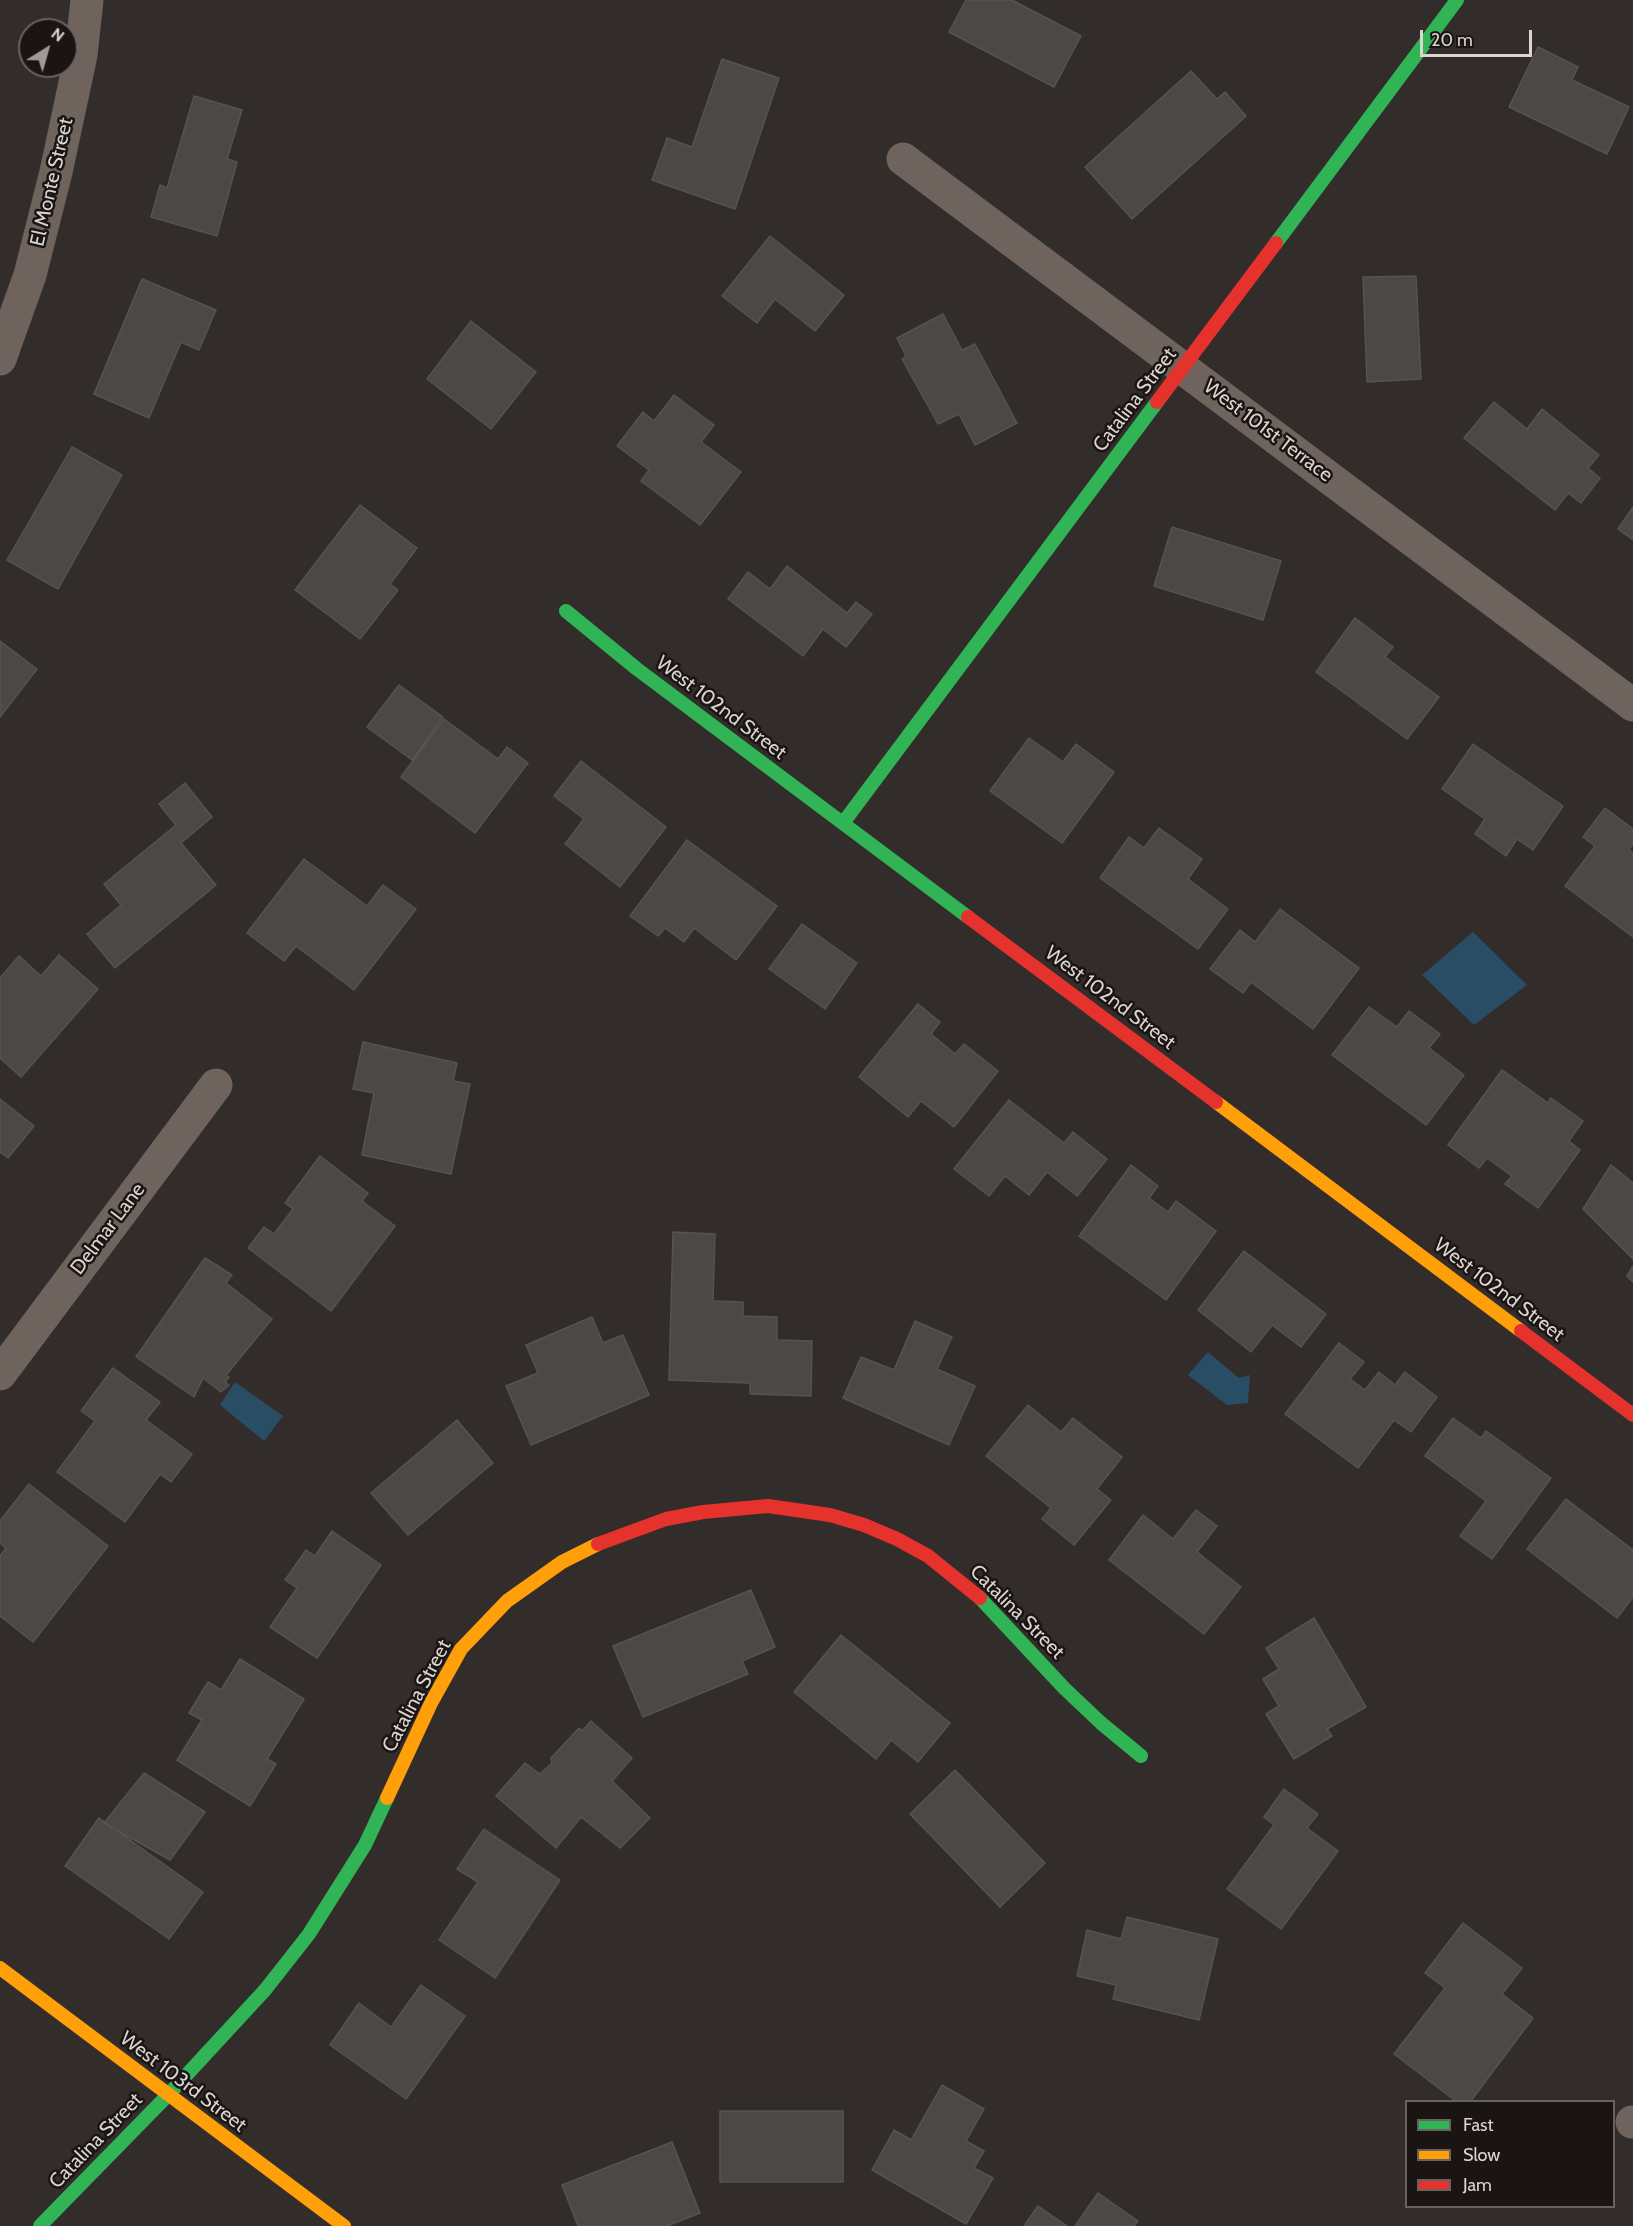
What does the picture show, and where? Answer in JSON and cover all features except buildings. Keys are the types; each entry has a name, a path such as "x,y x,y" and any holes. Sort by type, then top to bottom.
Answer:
{"street":[{"name":"El Monte Street","path":"0,359 30,275 56,172 81,55 87,0"},
{"name":"Catalina Street","path":"843,823 1458,0"},
{"name":"West 101st Terrace","path":"903,159 1633,705"},
{"name":"West 102nd Street","path":"566,611 637,669 1633,1415"},
{"name":"Delmar Lane","path":"0,1374 216,1085"},
{"name":"Catalina Street","path":"40,2226 168,2095 266,1990 309,1934 365,1845 431,1703 461,1649 507,1601 562,1562 596,1545 666,1519 704,1512 768,1506 830,1515 864,1525 928,1556 977,1594 1064,1688 1141,1756"},
{"name":"West 103rd Street","path":"0,1968 344,2226"}],"water":[{"path":"1473,932 1527,985 1474,1025 1422,975"},
{"path":"1208,1352 1239,1378 1250,1375 1248,1403 1227,1405 1188,1375"},
{"path":"235,1382 283,1416 264,1441 220,1405"}],"traffic: fast":[{"path":"1276,243 1457,0"},
{"path":"843,823 1157,402"},
{"path":"566,611 637,669 968,917"},
{"path":"980,1598 1064,1688 1141,1756"},
{"path":"40,2226 168,2095 265,1990 309,1934 365,1845 387,1798"}],"traffic: slow":[{"path":"1216,1102 1521,1331"},
{"path":"387,1798 431,1703 461,1649 507,1601 562,1562 598,1544"},
{"path":"0,1968 344,2226"}],"traffic: jam":[{"path":"1157,402 1276,243"},
{"path":"968,917 1216,1102"},
{"path":"1521,1331 1633,1415"},
{"path":"598,1544 666,1519 703,1512 768,1506 830,1515 864,1525 897,1539 928,1556 980,1598"}]}
